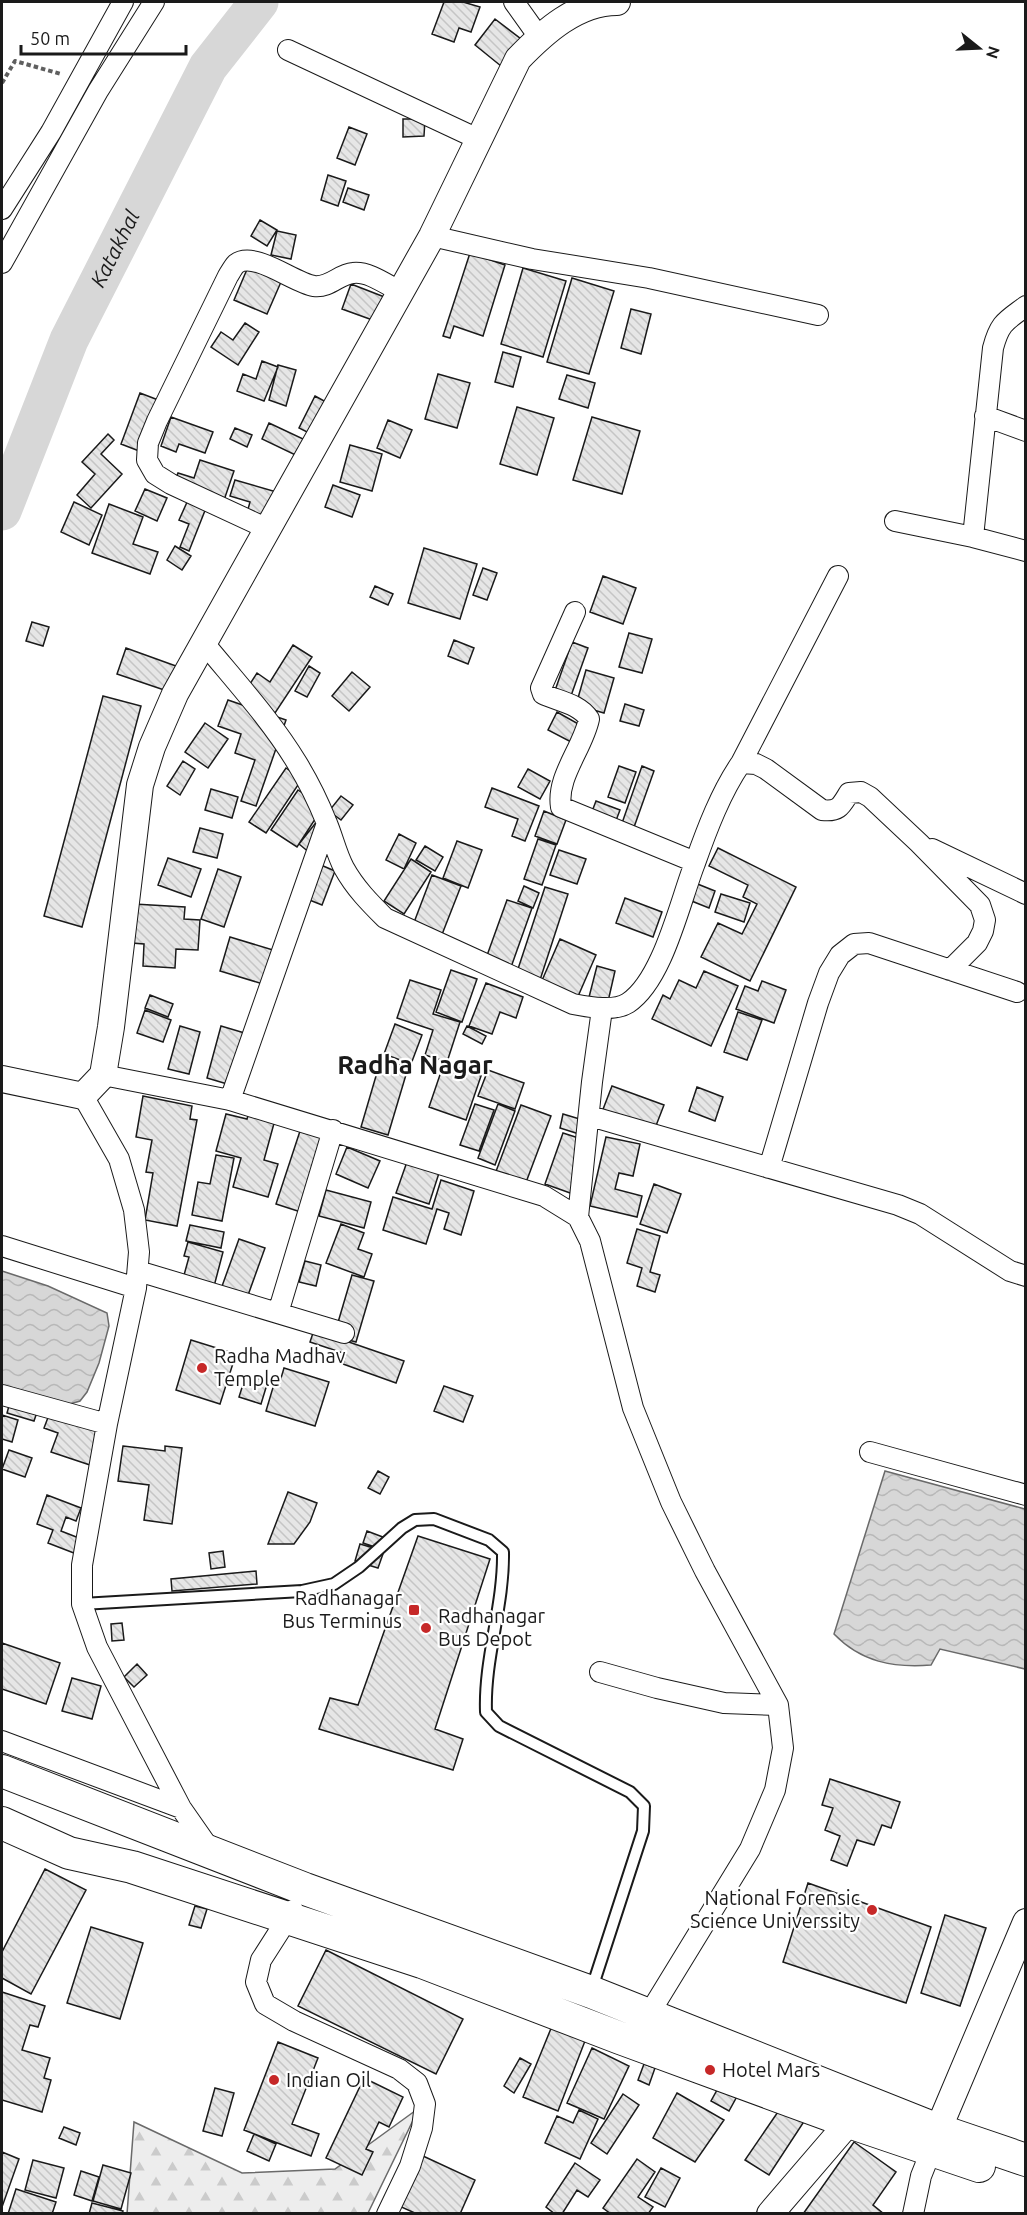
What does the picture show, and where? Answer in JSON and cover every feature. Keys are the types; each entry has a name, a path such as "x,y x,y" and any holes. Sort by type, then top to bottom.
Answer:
{"main road":[{"path":"2,1771 304,1889 649,2014 1026,2181"},
{"path":"2,1823 69,1853 132,1867 422,1962 849,2122 1026,2160"}],"street":[{"path":"2,209 46,140 123,2"},
{"path":"2,263 98,92 154,2"},
{"path":"514,2 539,37"},
{"path":"83,1096 103,1075 111,1027 140,784 152,747 175,694 432,236 518,59 539,37 576,12 609,2 617,2"},
{"path":"288,50 478,139"},
{"path":"432,236 542,261 640,277 818,315"},
{"path":"268,529 171,484 155,474 147,460 148,442 157,421 228,276 236,264 246,260 260,262 304,284 318,287 352,273 364,274 401,291"},
{"path":"973,537 993,348 998,332 1008,317 1026,306"},
{"path":"985,416 1026,431"},
{"path":"895,521 973,537 1026,551"},
{"path":"204,643 277,732 307,781 327,823 333,845 345,870 364,897 385,918 573,1004 602,1009 627,1003 650,980 664,951 695,862 730,779 741,763 838,576"},
{"path":"575,612 541,688 543,694 578,708 586,713 589,719 563,783 559,798 561,807 695,862"},
{"path":"741,763 756,764 766,769 822,810 832,811 841,806 849,793 861,792 870,797 919,843 980,905 985,920 977,943 950,970"},
{"path":"230,1100 327,823"},
{"path":"919,843 1026,894"},
{"path":"769,1168 829,972 840,955 854,944 869,943 1017,992"},
{"path":"578,1217 602,1009"},
{"path":"103,1075 230,1100 333,1130 544,1196 578,1217 590,1241 633,1408 671,1502 705,1571 778,1705 783,1748 775,1790 750,1849 649,2014"},
{"path":"2,1079 83,1096 119,1159 134,1210 139,1252 137,1280 107,1424 82,1565 82,1604 97,1647 181,1808 213,1853"},
{"path":"590,1116 898,1204 920,1214 1002,1266 1026,1276"},
{"path":"278,1313 333,1130"},
{"path":"2,1246 278,1313 344,1333"},
{"path":"2,1395 107,1424"},
{"path":"870,1452 1026,1495"},
{"path":"600,1672 724,1703 778,1705"},
{"path":"2,1741 181,1808"},
{"path":"304,1889 288,1919 261,1960 256,1982 265,2004 294,2021 399,2069 417,2083 425,2104 422,2128 410,2166 387,2214"},
{"path":"914,2214 921,2176 1026,1922"},
{"path":"770,2214 849,2122"}],"lane":[{"path":"82,1604 302,1591 334,1584 359,1567 402,1528 415,1520 434,1519 489,1540 503,1552 504,1577 485,1691 486,1712 499,1726 630,1792 644,1806 644,1831 591,1992"}],"path":[{"path":"2,83 15,61 79,80"}],"green space":[{"path":"419,2108 368,2213 127,2214 134,2122 242,2173 335,2169"}],"water":[{"path":"2,1271 48,1286 107,1313 109,1326 99,1363 87,1392 80,1401 63,1406 2,1387"},
{"path":"885,1471 1025,1509 1025,1669 940,1649 931,1665 891,1664 855,1651 834,1634"}],"building":[{"path":"444,2 463,2 480,7 471,32 459,28 454,42 432,34"},
{"path":"495,19 521,39 501,66 475,45"},
{"path":"403,119 425,119 424,136 403,137"},
{"path":"349,127 367,134 355,165 337,158"},
{"path":"328,175 346,181 338,206 321,200"},
{"path":"348,188 369,195 364,210 343,202"},
{"path":"260,220 277,230 267,246 251,236"},
{"path":"277,231 296,235 291,259 271,255"},
{"path":"470,253 505,265 483,336 454,326 450,338 443,336"},
{"path":"248,267 281,282 267,314 234,300"},
{"path":"523,268 566,281 543,357 501,344"},
{"path":"572,278 614,291 589,374 547,362"},
{"path":"351,284 387,298 378,322 342,309"},
{"path":"631,309 651,314 641,354 621,348"},
{"path":"245,323 259,332 238,365 211,347 221,332 233,340"},
{"path":"503,352 521,357 513,387 495,382"},
{"path":"262,361 278,367 264,401 237,391 243,374 256,379"},
{"path":"278,365 296,370 286,406 269,400"},
{"path":"438,374 470,383 457,428 425,419"},
{"path":"567,375 595,383 588,408 559,399"},
{"path":"140,393 166,403 147,454 121,444"},
{"path":"315,396 337,408 321,439 299,428"},
{"path":"517,407 554,418 537,475 500,464"},
{"path":"171,417 213,432 205,453 179,444 176,452 161,446"},
{"path":"592,417 640,431 622,494 573,480"},
{"path":"388,420 412,430 400,458 377,448"},
{"path":"269,423 316,445 308,461 262,439"},
{"path":"235,428 252,435 247,447 230,439"},
{"path":"108,434 114,440 101,454 122,474 91,508 77,495 95,474 82,462"},
{"path":"350,445 382,454 372,491 340,482"},
{"path":"200,460 234,471 222,506 172,489 178,473 194,478"},
{"path":"235,480 280,493 271,527 245,520 250,502 230,496"},
{"path":"333,485 360,495 352,517 325,507"},
{"path":"145,489 167,498 157,521 135,511"},
{"path":"188,500 206,508 189,551 180,547 189,524 179,520"},
{"path":"74,502 102,515 89,545 61,532"},
{"path":"109,504 143,517 133,544 158,552 150,574 92,553"},
{"path":"175,546 191,556 182,570 167,560"},
{"path":"424,548 477,564 460,619 408,603"},
{"path":"483,568 497,573 487,600 473,595"},
{"path":"603,576 636,588 623,624 590,612"},
{"path":"375,586 393,594 388,605 370,597"},
{"path":"32,622 49,627 43,646 26,641"},
{"path":"629,633 652,639 642,673 619,667"},
{"path":"454,640 474,648 468,664 448,656"},
{"path":"572,642 588,648 567,707 551,702"},
{"path":"293,645 312,657 275,713 244,693 257,673 270,682"},
{"path":"126,648 187,670 179,695 117,674"},
{"path":"309,666 320,673 307,697 295,691"},
{"path":"586,670 614,678 604,713 576,705"},
{"path":"352,672 370,687 349,711 332,696"},
{"path":"103,696 141,706 82,927 44,916"},
{"path":"228,700 286,720 256,806 241,801 255,760 235,753 241,734 218,726"},
{"path":"625,704 644,710 639,726 620,721"},
{"path":"557,712 582,726 573,743 548,730"},
{"path":"205,723 228,739 208,768 185,752"},
{"path":"183,761 195,769 180,795 167,786"},
{"path":"619,766 636,772 625,803 608,797"},
{"path":"642,766 654,771 633,830 621,826"},
{"path":"286,768 302,779 266,833 249,822"},
{"path":"528,769 550,781 540,799 518,787"},
{"path":"492,788 539,806 525,841 512,836 518,819 485,807"},
{"path":"211,789 238,797 232,818 205,810"},
{"path":"298,790 323,807 297,847 271,830"},
{"path":"341,796 353,805 341,820 329,811"},
{"path":"596,801 620,810 612,831 588,822"},
{"path":"544,811 566,820 557,844 535,836"},
{"path":"318,820 316,858 299,844"},
{"path":"200,828 223,834 217,858 193,852"},
{"path":"399,834 416,843 404,869 386,860"},
{"path":"538,839 556,845 542,885 524,879"},
{"path":"457,841 482,850 468,888 443,878"},
{"path":"425,846 443,857 435,871 416,860"},
{"path":"718,848 796,887 750,981 701,957 718,923 742,934 757,904 743,897 748,885 709,866"},
{"path":"559,850 586,859 577,884 550,875"},
{"path":"168,858 201,869 191,897 158,885"},
{"path":"411,859 431,872 404,914 384,901"},
{"path":"316,863 335,871 322,905 302,897"},
{"path":"218,869 241,877 224,927 201,919"},
{"path":"432,875 461,886 441,937 413,925"},
{"path":"695,883 715,891 709,908 689,900"},
{"path":"524,886 539,893 533,908 518,901"},
{"path":"545,887 568,894 539,983 516,975"},
{"path":"721,894 750,903 744,922 715,912"},
{"path":"625,898 662,912 653,937 616,923"},
{"path":"507,900 532,908 510,970 485,961"},
{"path":"134,904 185,907 184,919 200,920 198,950 176,949 175,968 143,966 144,944 132,943"},
{"path":"230,937 273,950 263,984 220,971"},
{"path":"560,939 596,955 576,1001 540,985"},
{"path":"597,966 615,971 607,1006 588,1001"},
{"path":"451,970 477,979 462,1022 436,1012"},
{"path":"704,971 738,986 711,1046 652,1019 663,995 670,999 679,980 696,988"},
{"path":"410,980 441,990 433,1014 460,1022 447,1062 425,1055 433,1030 397,1018"},
{"path":"762,981 786,990 774,1023 736,1009 745,986 758,991"},
{"path":"486,983 523,997 516,1018 500,1012 492,1034 469,1026"},
{"path":"150,995 173,1004 168,1017 145,1008"},
{"path":"145,1010 171,1020 163,1042 137,1033"},
{"path":"738,1012 762,1020 747,1060 724,1052"},
{"path":"395,1024 422,1035 411,1064 384,1054"},
{"path":"180,1026 200,1032 189,1074 168,1069"},
{"path":"221,1026 248,1034 234,1086 207,1078"},
{"path":"467,1026 486,1036 482,1044 463,1034"},
{"path":"381,1059 408,1068 388,1135 361,1127"},
{"path":"444,1063 481,1076 466,1120 429,1107"},
{"path":"488,1070 524,1083 515,1109 478,1096"},
{"path":"612,1086 664,1105 652,1136 600,1117"},
{"path":"697,1087 723,1097 715,1121 689,1111"},
{"path":"143,1096 192,1106 190,1119 197,1120 177,1226 145,1220 153,1173 146,1172 152,1140 136,1137"},
{"path":"475,1104 494,1110 479,1151 460,1145"},
{"path":"498,1104 515,1111 495,1165 478,1158"},
{"path":"521,1105 551,1116 525,1185 495,1174"},
{"path":"250,1109 276,1116 264,1160 278,1164 268,1197 233,1187 241,1158 216,1151 226,1114 247,1119"},
{"path":"563,1114 583,1120 579,1134 560,1128"},
{"path":"302,1125 333,1135 307,1214 276,1204"},
{"path":"563,1133 591,1142 573,1194 545,1184"},
{"path":"606,1137 640,1144 633,1176 619,1173 615,1189 642,1196 637,1217 590,1206"},
{"path":"347,1147 380,1161 368,1188 336,1174"},
{"path":"216,1155 234,1158 222,1221 192,1215 198,1182 210,1184"},
{"path":"408,1159 440,1170 429,1204 396,1193"},
{"path":"441,1180 474,1191 461,1235 444,1229 449,1213 437,1209 426,1244 383,1230 393,1197 432,1209"},
{"path":"654,1184 681,1194 667,1233 640,1224"},
{"path":"326,1190 371,1202 364,1228 319,1216"},
{"path":"341,1224 364,1233 358,1249 372,1254 364,1277 326,1263"},
{"path":"190,1225 224,1232 221,1248 186,1241"},
{"path":"637,1229 660,1236 650,1272 660,1275 655,1292 637,1286 642,1268 627,1263"},
{"path":"239,1239 265,1248 247,1298 221,1289"},
{"path":"188,1242 223,1252 212,1294 181,1286 189,1257 184,1256"},
{"path":"305,1261 321,1265 316,1286 299,1282"},
{"path":"352,1275 374,1281 356,1342 334,1336"},
{"path":"314,1330 404,1361 396,1383 343,1364 346,1354 310,1342"},
{"path":"191,1340 236,1354 220,1404 176,1390"},
{"path":"284,1368 329,1382 315,1426 266,1411 274,1384 279,1385"},
{"path":"246,1375 268,1381 261,1404 239,1397"},
{"path":"444,1386 473,1396 463,1422 434,1411"},
{"path":"12,1395 40,1403 34,1421 7,1413"},
{"path":"52,1407 104,1425 90,1465 51,1452 58,1433 44,1428"},
{"path":"2,1415 18,1420 12,1442 2,1439"},
{"path":"123,1446 165,1451 165,1446 182,1448 172,1524 144,1520 149,1485 118,1481"},
{"path":"9,1450 32,1458 25,1477 2,1469"},
{"path":"378,1471 389,1477 380,1494 368,1488"},
{"path":"288,1492 317,1503 310,1522 294,1544 268,1544"},
{"path":"47,1495 81,1508 76,1521 66,1517 61,1531 84,1540 79,1555 48,1543 53,1530 37,1524"},
{"path":"367,1531 388,1539 384,1550 363,1543"},
{"name":"Radhanagar Bus Depot","path":"418,1536 490,1559 435,1729 463,1739 453,1770 319,1729 330,1698 358,1705"},
{"path":"360,1544 384,1551 378,1568 355,1561"},
{"path":"223,1551 225,1567 211,1569 209,1553"},
{"path":"256,1571 257,1584 172,1591 171,1579"},
{"path":"122,1623 124,1640 112,1641 111,1624"},
{"path":"2,1643 60,1663 46,1704 2,1689"},
{"path":"137,1664 147,1675 134,1687 124,1677"},
{"path":"72,1678 101,1686 92,1719 62,1711"},
{"path":"830,1779 900,1802 891,1828 882,1825 874,1845 857,1840 847,1866 831,1860 840,1836 825,1830 833,1808 822,1805"},
{"path":"45,1869 86,1890 31,1994 2,1978 2,1952"},
{"path":"808,1883 931,1927 906,2003 783,1962"},
{"path":"195,1906 207,1909 201,1928 189,1925"},
{"path":"945,1915 986,1928 960,2006 921,1993"},
{"path":"91,1927 143,1943 120,2019 67,2003"},
{"path":"326,1950 463,2019 436,2074 298,2006"},
{"path":"2,1992 45,2006 38,2027 30,2025 22,2050 50,2058 44,2078 51,2080 42,2112 2,2100"},
{"path":"552,2026 585,2041 558,2111 523,2097"},
{"path":"278,2042 318,2058 292,2124 319,2134 311,2156 244,2130"},
{"path":"592,2048 629,2066 604,2119 567,2103"},
{"path":"520,2058 531,2064 514,2093 504,2086"},
{"path":"644,2064 655,2068 649,2085 638,2080"},
{"path":"364,2078 403,2097 389,2127 379,2122 366,2149 373,2152 362,2175 326,2158"},
{"path":"722,2081 741,2089 729,2111 711,2101"},
{"path":"215,2088 234,2093 222,2136 203,2131"},
{"path":"677,2093 724,2120 695,2162 653,2138"},
{"path":"623,2094 639,2105 607,2154 591,2143"},
{"path":"782,2106 805,2120 769,2175 745,2160"},
{"path":"579,2110 598,2119 580,2159 545,2143 557,2116 573,2123"},
{"path":"64,2127 80,2133 76,2145 59,2138"},
{"path":"254,2134 276,2144 269,2161 247,2151"},
{"path":"854,2142 896,2172 873,2205 884,2214 803,2214"},
{"path":"2,2152 19,2159 2,2207"},
{"path":"423,2156 475,2180 460,2214 417,2214 399,2206"},
{"path":"637,2159 655,2172 638,2197 653,2207 648,2214 611,2214 603,2208"},
{"path":"33,2160 64,2168 56,2198 25,2190"},
{"path":"575,2163 600,2180 588,2197 577,2190 562,2214 555,2214 546,2207"},
{"path":"103,2165 131,2173 121,2209 93,2201"},
{"path":"661,2168 680,2178 665,2207 645,2197"},
{"path":"81,2171 99,2177 92,2201 74,2195"},
{"path":"16,2189 56,2202 52,2214 8,2214"},
{"path":"92,2203 123,2211 122,2214 89,2214"}],"waterway":[{"name":"Katakhal","path":"2,511 69,340 208,67 259,2"}],"place":[{"name":"Radha Madhav Temple","path":"202,1368"},
{"name":"Radhanagar Bus Terminus","path":"414,1610"},
{"name":"Radhanagar Bus Depot","path":"426,1628"},
{"name":"National Forensic Science Universsity","path":"872,1910"},
{"name":"Hotel Mars","path":"710,2070"},
{"name":"Indian Oil","path":"274,2080"}],"district":[{"name":"Radha Nagar","path":"415,1065"}]}
